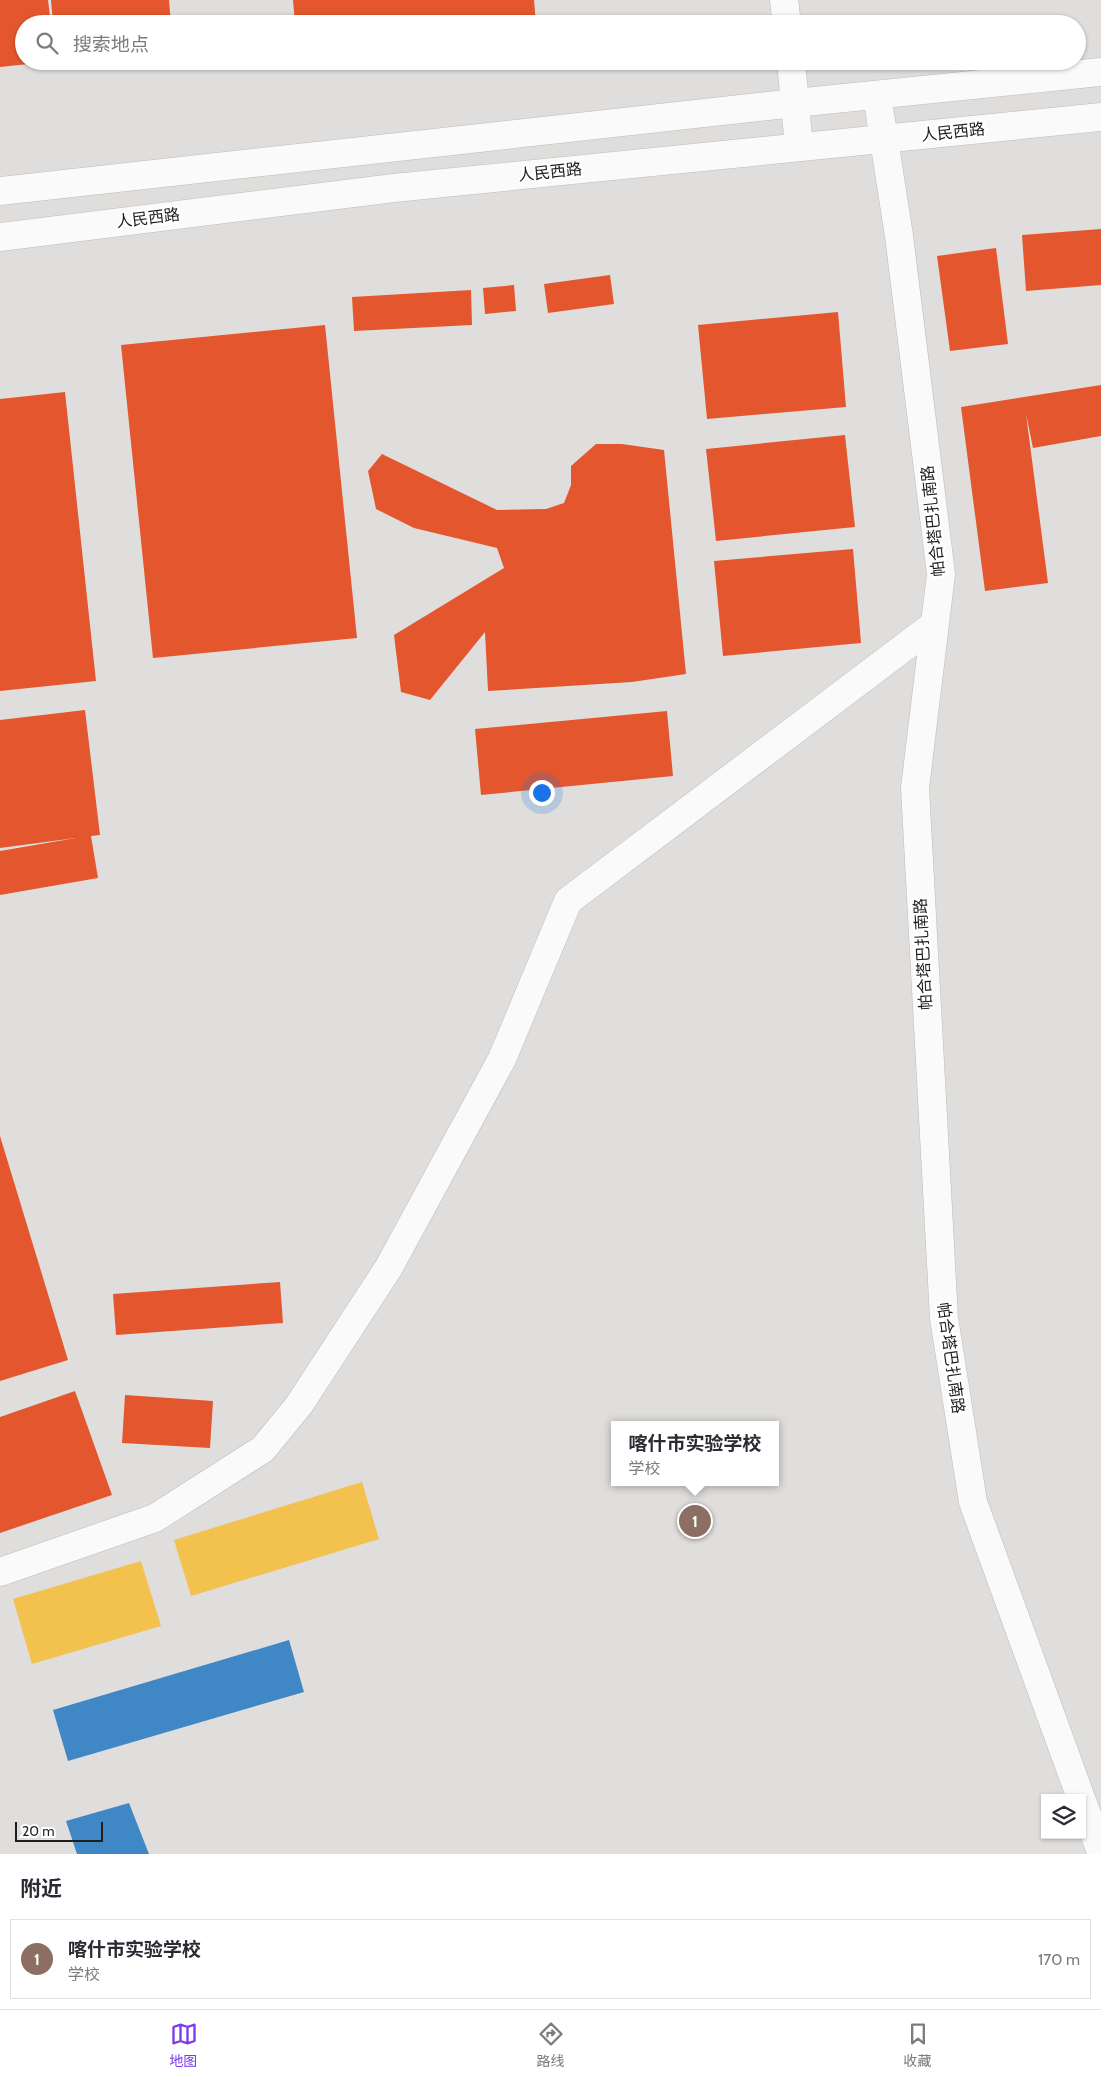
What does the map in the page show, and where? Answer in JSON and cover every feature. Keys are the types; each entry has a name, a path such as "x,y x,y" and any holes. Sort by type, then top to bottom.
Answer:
{"street":[{"path":"784,0 786,15"},
{"path":"792,70 799,147"},
{"path":"0,191 796,103 1101,72"},
{"name":"帕合塔巴扎南路","path":"877,95 899,236 941,574 915,788 944,1318 974,1502 1080,1794"},
{"name":"人民西路","path":"0,237 394,188 1101,117"},
{"path":"0,1572 156,1518 263,1449 299,1405 389,1267 502,1059 568,902 935,624"},
{"name":"帕合塔巴扎南路","path":"1086,1810 1101,1852"}],"building: 住宅":[{"path":"362,1482 379,1539 191,1596 174,1540"},
{"path":"141,1561 161,1626 32,1664 13,1599"}],"building: 商业":[{"path":"0,0 48,0 50,15 15,15 15,65 0,67"},
{"path":"51,0 169,0 170,15 52,15"},
{"path":"293,0 534,0 535,15 294,15"},
{"path":"1101,229 1101,285 1026,291 1022,235"},
{"path":"996,248 1008,344 950,351 937,256"},
{"path":"610,275 614,304 548,313 544,284"},
{"path":"514,285 516,311 485,314 483,288"},
{"path":"471,290 472,325 354,331 352,297"},
{"path":"838,312 846,407 707,419 698,325"},
{"path":"325,325 357,638 153,658 121,345"},
{"path":"1101,385 1101,436 1033,448 1026,414 1048,583 985,591 961,407"},
{"path":"65,392 96,681 0,691 0,399"},
{"path":"845,435 855,527 716,541 706,449"},
{"path":"596,444 622,444 664,450 686,674 632,682 488,691 485,632 430,700 401,692 394,635 504,568 497,548 414,528 376,509 368,471 382,454 497,510 546,509 564,503 571,485 571,466"},
{"path":"853,549 861,643 723,656 714,561"},
{"path":"85,710 100,835 91,836 98,878 0,895 0,851 76,838 0,848 0,720"},
{"path":"667,711 673,776 481,795 475,729"},
{"path":"0,1136 68,1360 0,1381"},
{"path":"280,1282 283,1323 116,1335 113,1294"},
{"path":"75,1391 112,1495 0,1533 0,1417"},
{"path":"125,1395 213,1401 210,1448 122,1443"}],"building: 学校":[{"path":"289,1640 304,1692 68,1761 53,1710"},
{"path":"129,1803 149,1854 77,1854 66,1821"}],"place":[{"name":"喀什市实验学校","path":"695,1521"}]}
